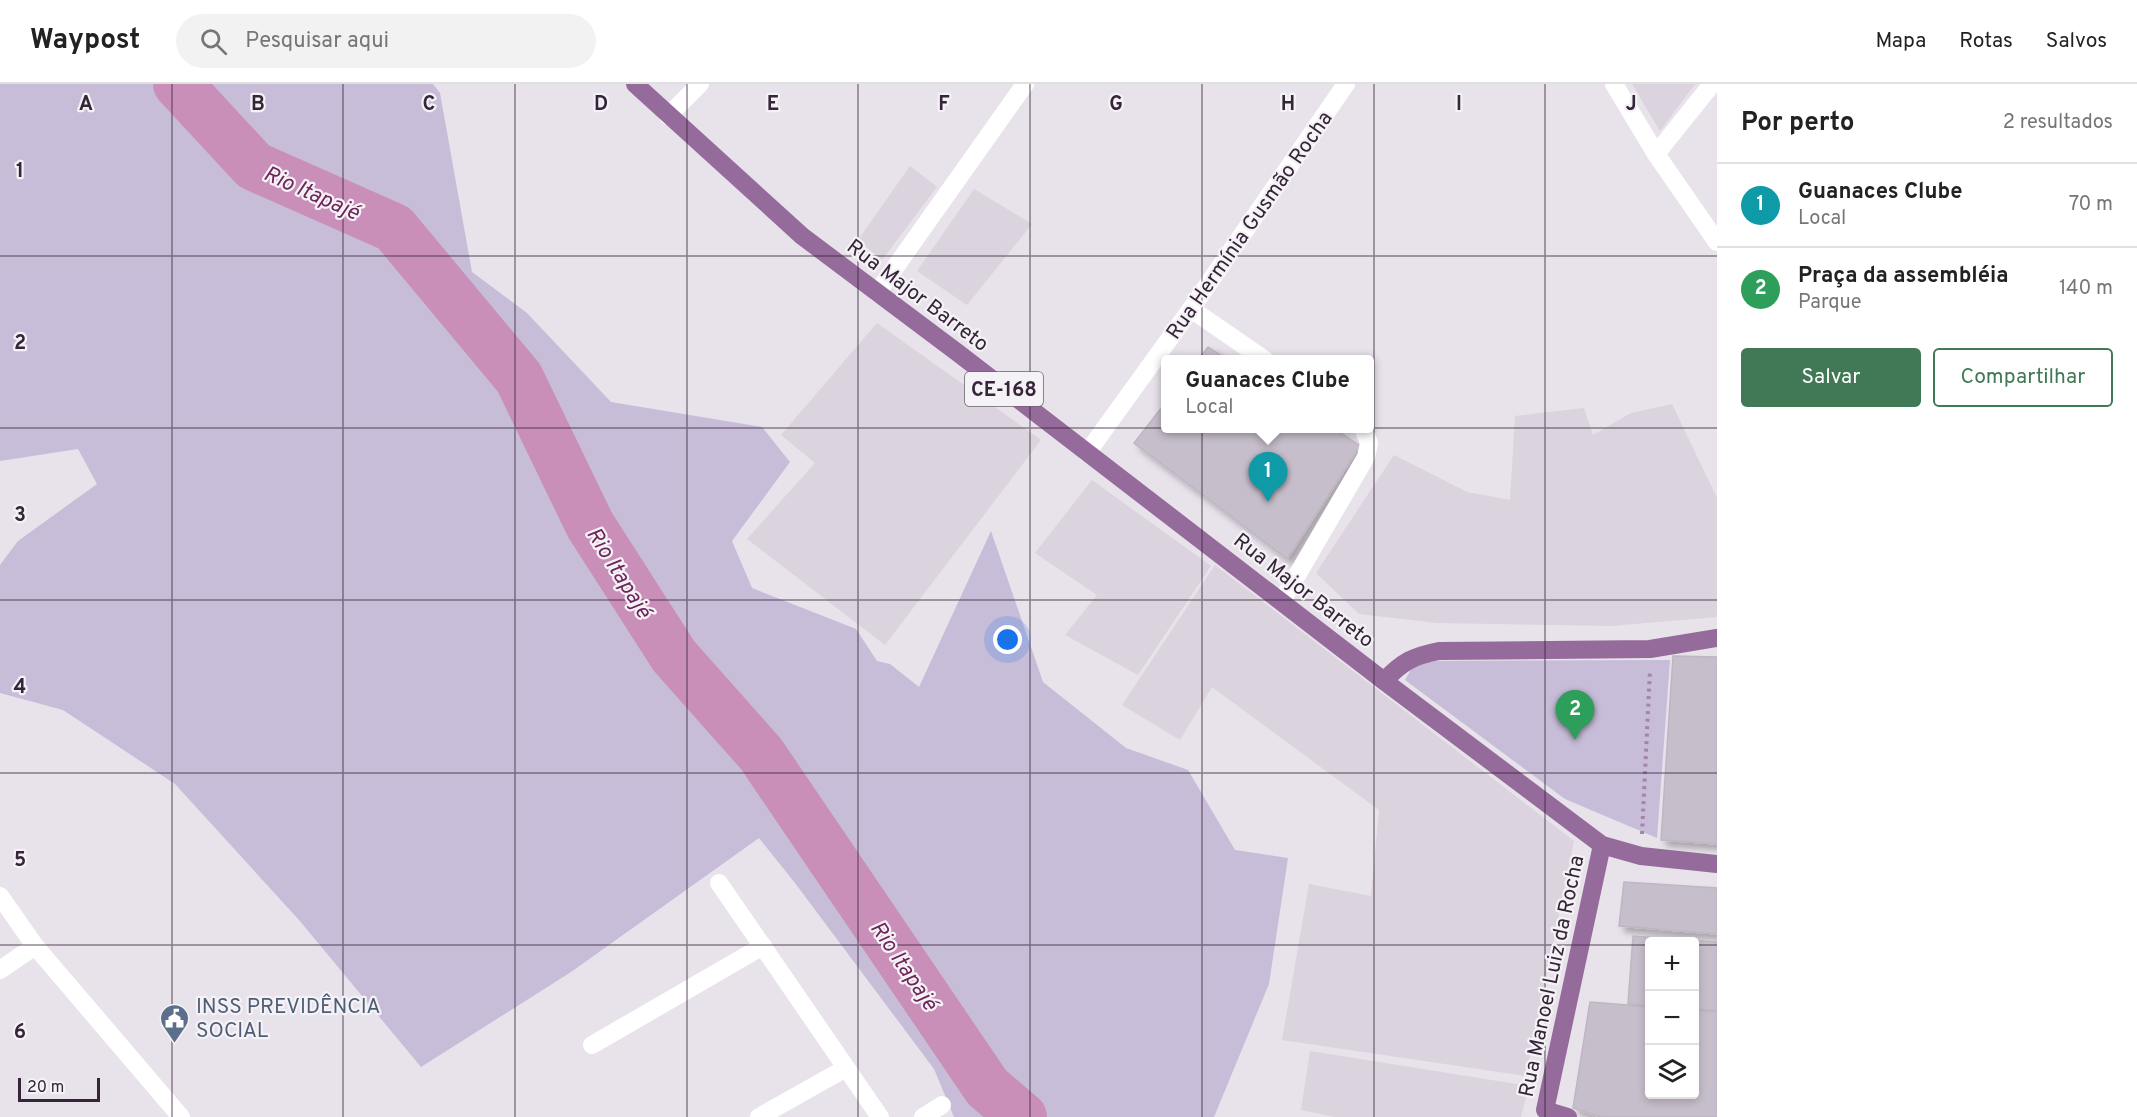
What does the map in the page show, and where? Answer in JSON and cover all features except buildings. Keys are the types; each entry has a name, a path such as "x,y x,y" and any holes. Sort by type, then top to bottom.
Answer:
{"main road":[{"name":"Rua Major Barreto","path":"635,84 802,236 1602,845"},
{"path":"1384,681 1409,659 1438,651 1650,649 1717,638"},
{"path":"1602,845 1641,856 1717,864"},
{"name":"Rua Manoel Luiz da Rocha","path":"1544,1113 1602,845"},
{"path":"1544,1113 1569,1117"}],"street":[{"path":"668,116 700,84"},
{"path":"877,293 1025,84"},
{"name":"Rua Hermínia Gusmão Rocha","path":"1087,453 1191,309 1346,84"},
{"path":"1614,84 1656,154 1717,242"},
{"path":"1656,154 1712,84"},
{"path":"1191,309 1258,355"},
{"path":"1282,601 1366,458 1370,443 1365,433"},
{"path":"719,883 880,1117"},
{"path":"0,896 35,946 182,1117"},
{"path":"0,970 35,946"},
{"path":"592,1045 763,946"},
{"path":"759,1117 846,1068"},
{"path":"923,1117 942,1105"}],"path":[{"path":"1641,856 1650,649"}],"shaded area":[{"path":"0,84 433,84 440,93 472,272 527,313 611,402 762,427 790,462 732,541 752,588 856,629 877,661 890,664 919,687 991,531 1043,682 1126,748 1188,770 1235,850 1288,858 1269,984 1214,1117 954,1117 934,1069 759,838 571,972 421,1067 299,920 175,784 63,710 0,693 0,565 18,541 97,484 78,449 0,461"},
{"path":"1632,84 1695,84 1660,131"},
{"path":"910,166 937,187 882,260 858,240"},
{"path":"974,189 1032,224 967,305 917,271"},
{"path":"877,323 1041,440 885,645 747,539 815,463 781,435"},
{"path":"1672,404 1717,498 1717,617 1611,626 1437,623 1359,614 1316,573 1394,455 1467,492 1510,500 1515,416 1584,408 1593,435 1631,413"},
{"path":"1092,480 1211,566 1138,675 1065,635 1097,595 1035,553"},
{"path":"1215,565 1574,841 1526,1076 1282,1040 1309,884 1371,896 1379,810 1212,687 1180,740 1122,705"},
{"path":"1670,660 1657,838 1565,799 1405,680 1416,661"},
{"path":"1310,1051 1529,1086 1521,1117 1335,1117 1301,1110"}],"waterway":[{"name":"Rio Itapajé","path":"178,84 254,166 394,228 519,378 590,525 674,656 761,754 987,1087 1022,1117"}],"place":[{"name":"Guanaces Clube","path":"1268,502"},
{"name":"Praça da assembléia","path":"1575,740"},
{"name":"INSS PREVIDÊNCIA SOCIAL","path":"175,1044"}]}
